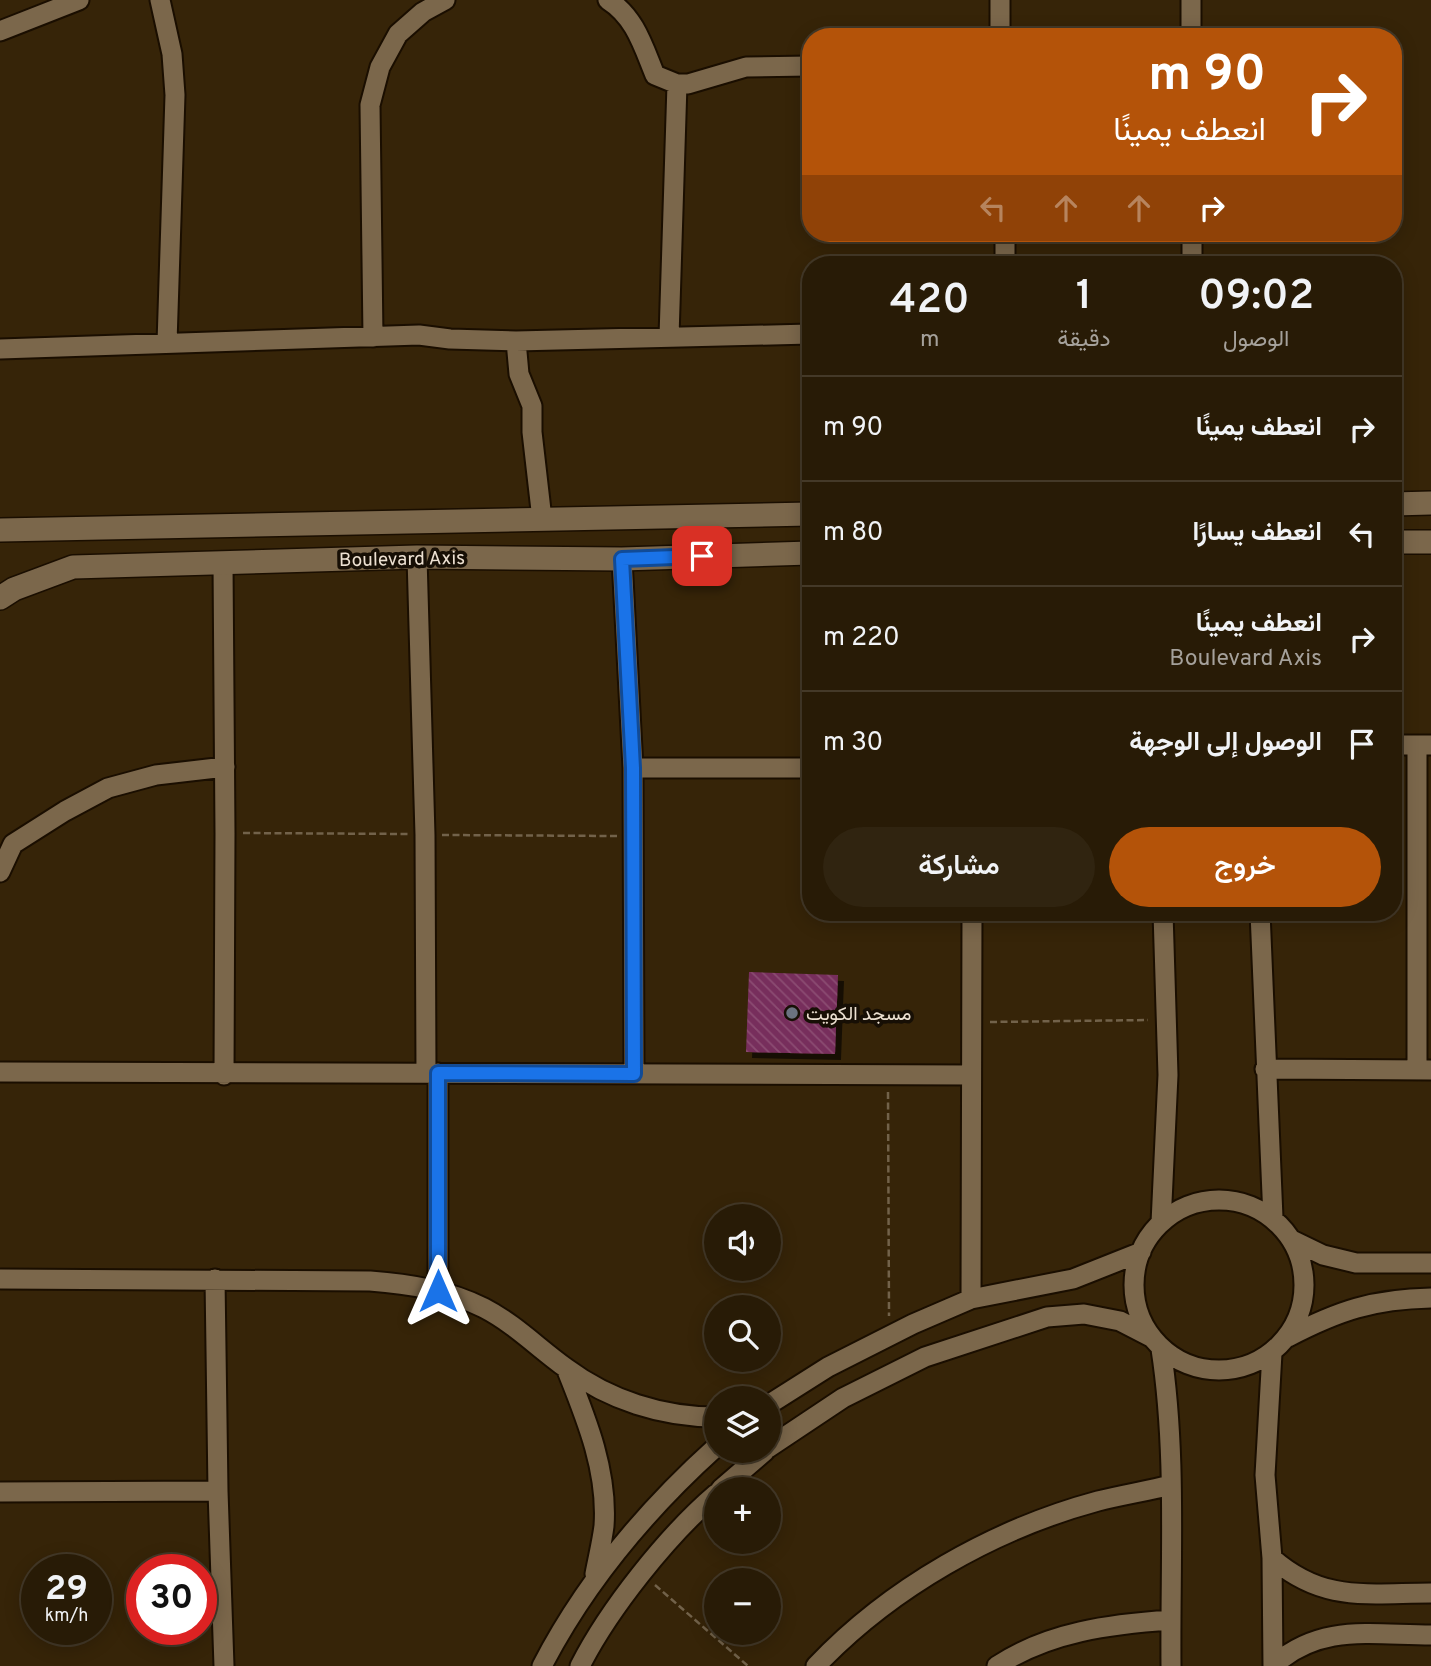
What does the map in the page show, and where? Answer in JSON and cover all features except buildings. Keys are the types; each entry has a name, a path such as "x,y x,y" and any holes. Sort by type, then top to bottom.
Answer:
{"street":[{"path":"0,31 79,0"},
{"path":"160,0 172,54 175,95 167,343"},
{"path":"373,337 370,106 380,67 398,34 423,12 445,0"},
{"path":"608,0 620,7 634,26 655,75 677,84 699,82 746,67 802,66"},
{"path":"1000,0 1000,28"},
{"path":"1191,0 1191,28"},
{"path":"669,337 677,84"},
{"path":"0,349 419,335 516,341 802,334"},
{"path":"516,341 519,374 532,406 532,432 542,519"},
{"path":"1402,504 1431,503"},
{"name":"Boulevard Axis","path":"0,530 802,514"},
{"path":"1402,542 1431,542"},
{"name":"Boulevard Axis","path":"0,598 14,589 73,568 417,557 622,559 802,553"},
{"path":"417,557 438,1291"},
{"path":"622,559 633,768 634,1074"},
{"path":"223,563 224,1075"},
{"path":"1265,1069 1424,1070 1424,745 1402,745"},
{"path":"0,872 13,844 108,788 156,775 225,767"},
{"path":"633,768 802,768"},
{"path":"971,1299 972,921"},
{"path":"1161,1223 1167,1112 1163,921"},
{"path":"1261,921 1273,1219"},
{"path":"0,1072 224,1075 971,1075"},
{"path":"781,1440 843,1398 925,1357 1047,1317 1084,1314 1120,1321 1156,1343 1181,1362 1204,1370 1228,1371 1251,1365 1272,1353 1287,1338 1304,1300 1301,1259 1292,1240 1273,1219 1252,1206 1228,1200 1204,1201 1181,1209 1161,1223 1149,1237 1141,1252 1135,1274 1135,1297 1140,1318 1156,1343 1168,1396 1171,1666"},
{"path":"1292,1240 1323,1255 1356,1263 1431,1263"},
{"path":"781,1397 828,1367 971,1299 1073,1279 1141,1252"},
{"path":"0,1279 215,1279 409,1284 438,1291 483,1308 517,1328 566,1368 606,1394 652,1409 704,1417"},
{"path":"215,1279 224,1666"},
{"path":"1287,1338 1322,1319 1359,1306 1398,1298 1431,1298"},
{"path":"1272,1353 1265,1475 1272,1558 1273,1666"},
{"path":"566,1368 587,1419 601,1471 604,1525 594,1577"},
{"path":"542,1666 594,1577 642,1520 704,1459"},
{"path":"735,1477 751,1463"},
{"path":"816,1666 835,1646 894,1598 958,1558 1061,1513 1097,1501 1171,1485"},
{"path":"0,1492 218,1491"},
{"path":"580,1666 616,1608 642,1574 704,1504"},
{"path":"1272,1558 1297,1577 1325,1590 1345,1593 1431,1593"},
{"path":"997,1666 1058,1638 1113,1624 1171,1620"},
{"path":"1273,1666 1287,1653 1321,1638 1340,1635 1431,1635"}],"path":[{"path":"971,1023 1166,1020"},
{"path":"888,1075 889,1336"},
{"path":"642,1574 748,1666"}],"place":[{"name":"مسجد الكويت","path":"792,1013"}],"route":[{"path":"438,1291 438,1073 634,1074 633,768 622,559 702,556"}]}
